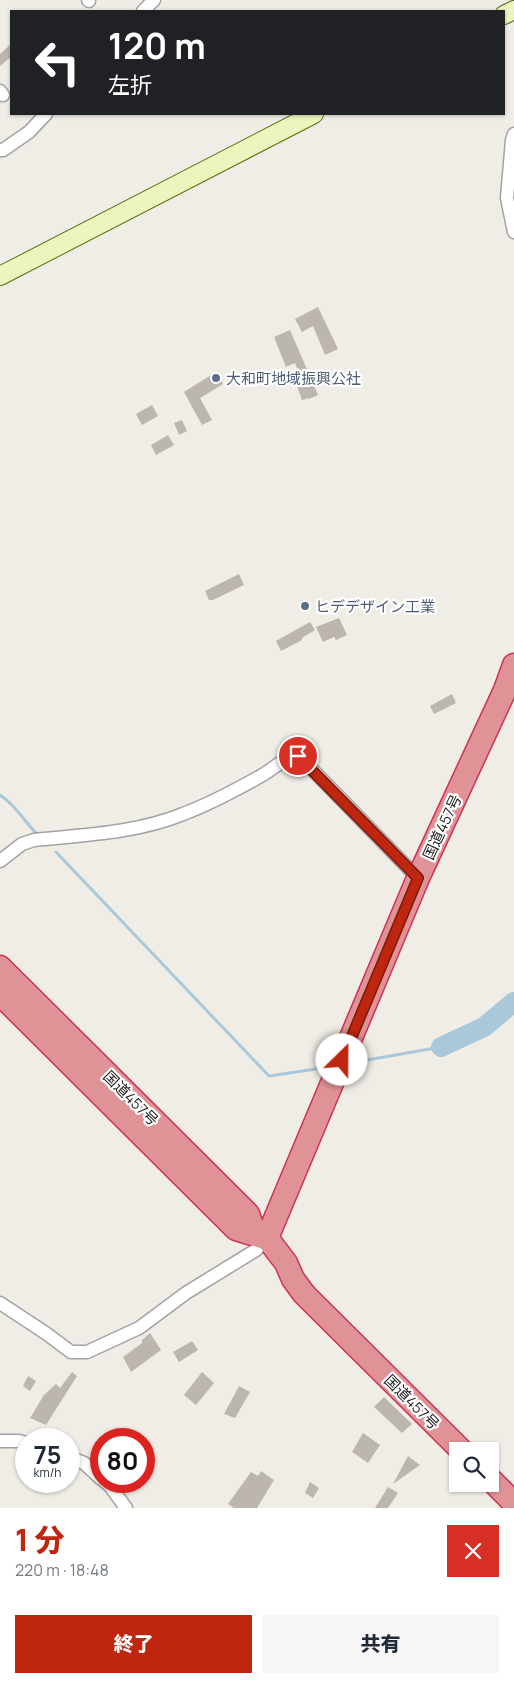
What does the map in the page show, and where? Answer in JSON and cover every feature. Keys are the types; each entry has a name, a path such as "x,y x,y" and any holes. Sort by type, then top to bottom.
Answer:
{"highway":[{"name":"国道457号","path":"261,1236 337,1071 418,878 509,694 514,665"},
{"name":"国道457号","path":"0,967 248,1214 261,1236 286,1263 293,1279 304,1294 453,1442"},
{"name":"国道457号","path":"0,994 236,1229 261,1236"},
{"path":"499,1488 514,1503"}],"street":[{"path":"144,10 154,0"},
{"path":"0,150 3,150 29,132 45,115"},
{"path":"0,276 312,115"},
{"path":"514,134 507,198 514,232"},
{"path":"0,861 22,844 30,841 136,828 182,815 208,804 260,777 291,758 298,756 418,878"},
{"path":"0,1304 72,1352 87,1352 139,1328 186,1292 256,1250 261,1236"},
{"path":"0,1442 15,1441"},
{"path":"80,1461 90,1469"},
{"path":"115,1493 126,1508"}],"building":[{"path":"10,45 10,58 0,66 0,54"},
{"path":"318,307 338,349 325,355 313,326 302,332 295,319"},
{"path":"290,330 318,395 309,399 302,400 296,383 302,381 295,363 286,367 274,337"},
{"path":"216,372 223,384 200,398 212,420 202,425 184,392"},
{"path":"152,405 158,416 142,425 136,414"},
{"path":"182,420 187,431 179,435 174,423"},
{"path":"168,435 174,445 156,455 151,445"},
{"path":"239,574 244,585 213,600 209,600 205,591"},
{"path":"339,618 347,635 336,640 334,637 323,642 316,627"},
{"path":"310,622 315,630 302,638 302,640 281,651 276,641"},
{"path":"452,694 456,703 434,714 430,706"},
{"path":"150,1333 161,1350 131,1372 123,1357 142,1343 142,1340"},
{"path":"192,1341 198,1350 179,1362 173,1352"},
{"path":"72,1372 77,1376 46,1425 30,1418 44,1395 56,1384 60,1388"},
{"path":"202,1372 214,1383 196,1405 184,1395"},
{"path":"28,1376 36,1381 30,1391 23,1386"},
{"path":"239,1386 250,1392 235,1418 224,1414"},
{"path":"384,1397 412,1424 402,1433 374,1407"},
{"path":"363,1433 380,1445 368,1463 352,1452"},
{"path":"408,1456 420,1465 393,1484"},
{"path":"261,1471 274,1480 257,1508 234,1508 228,1504 251,1472 258,1476"},
{"path":"310,1482 319,1488 313,1498 305,1493"},
{"path":"388,1487 398,1493 388,1508 375,1508"}],"waterway":[{"path":"0,795 11,804 39,836"},
{"path":"56,852 269,1076 329,1067"},
{"path":"441,1047 484,1027 514,1002"},
{"path":"350,1063 441,1047"}],"place":[{"name":"大和町地域振興公社","path":"216,378"},
{"name":"ヒデデザイン工業","path":"305,606"}],"route":[{"path":"298,756 418,878 342,1060"}]}
